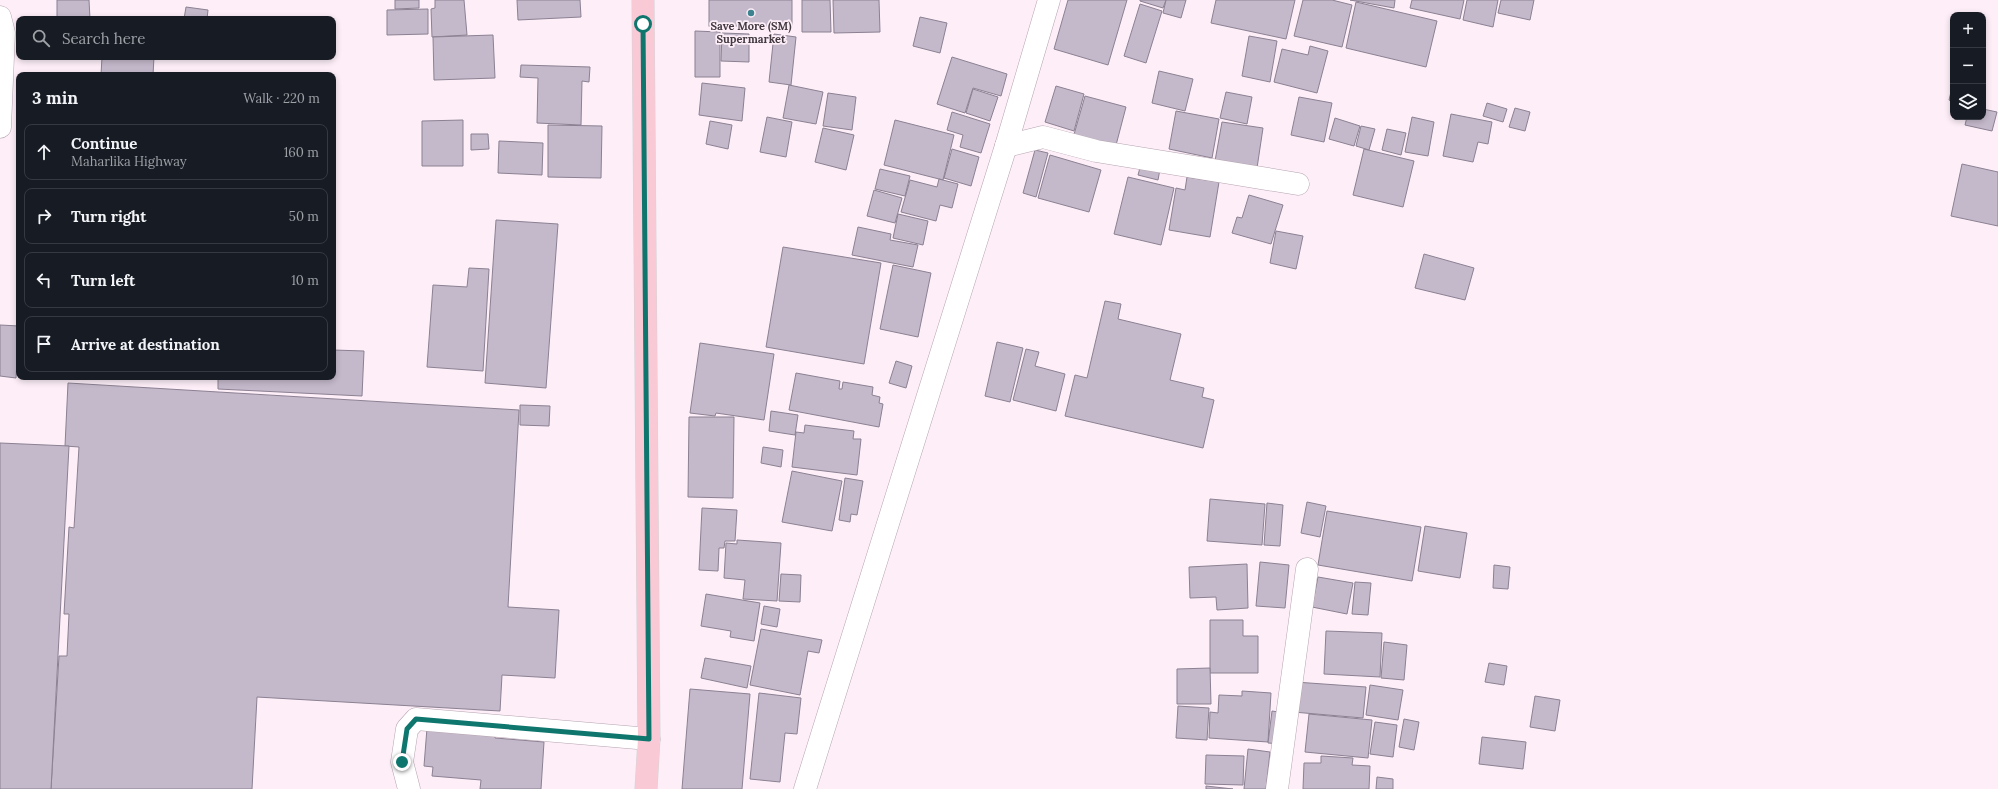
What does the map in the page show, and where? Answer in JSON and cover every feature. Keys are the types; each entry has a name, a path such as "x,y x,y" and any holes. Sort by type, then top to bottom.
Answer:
{"main road":[{"path":"643,0 649,739 646,789"}],"street":[{"path":"805,789 1006,146 1049,0"},
{"path":"0,17 4,33 0,127"},
{"path":"1006,146 1043,137 1096,151 1298,184"},
{"path":"1277,789 1306,570"},
{"path":"409,789 402,762 407,729 416,719 649,739"}],"building":[{"path":"57,0 89,0 90,16 57,16"},
{"path":"395,0 419,0 419,8 395,9"},
{"path":"435,0 464,0 467,35 432,37 431,9 435,8"},
{"path":"517,0 580,0 581,17 518,20"},
{"name":"Save More (SM) Supermarket","path":"709,0 792,0 792,26 709,26"},
{"path":"802,0 830,0 831,32 802,32"},
{"path":"833,0 879,0 880,32 834,33"},
{"path":"1068,0 1127,0 1108,65 1054,49"},
{"path":"1140,0 1166,0 1163,8"},
{"path":"1166,0 1186,0 1181,18 1163,13"},
{"path":"1216,0 1295,0 1286,39 1211,23"},
{"path":"1303,0 1332,0 1352,5 1342,47 1294,36"},
{"path":"1350,0 1395,0 1394,8"},
{"path":"1412,0 1464,0 1460,19 1410,8"},
{"path":"1467,0 1498,0 1493,27 1463,20"},
{"path":"1501,0 1534,0 1530,20 1498,13"},
{"path":"1356,2 1437,21 1426,67 1346,48"},
{"path":"1140,4 1162,11 1146,63 1124,56"},
{"path":"186,7 208,10 207,16 184,16"},
{"path":"428,9 428,34 387,35 387,10"},
{"path":"920,17 947,23 940,53 913,46"},
{"path":"695,31 720,32 720,77 695,77"},
{"path":"722,33 749,34 749,62 721,61"},
{"path":"774,34 796,37 791,85 769,82"},
{"path":"493,35 495,78 434,80 433,37"},
{"path":"1249,36 1277,41 1270,82 1242,76"},
{"path":"1310,46 1328,51 1317,93 1274,82 1282,49 1308,55"},
{"path":"952,57 1007,74 1001,96 973,88 965,113 937,104"},
{"path":"102,60 154,60 153,72 101,72"},
{"path":"521,65 590,67 589,82 582,81 581,125 537,123 538,78 520,77"},
{"path":"1159,71 1193,79 1185,111 1152,103"},
{"path":"702,83 745,88 742,121 699,115"},
{"path":"789,85 823,92 816,124 783,118"},
{"path":"1056,86 1084,94 1074,131 1045,122"},
{"path":"973,89 998,97 990,121 966,113"},
{"path":"1226,92 1252,97 1247,124 1220,118"},
{"path":"828,93 856,97 852,130 823,126"},
{"path":"1085,96 1126,107 1115,149 1073,138"},
{"path":"1299,97 1332,103 1324,142 1291,135"},
{"path":"1487,103 1507,109 1503,122 1483,116"},
{"path":"1515,108 1530,112 1525,131 1509,127"},
{"path":"1986,110 1997,112 1992,131 1965,125 1966,120 1986,120"},
{"path":"1176,111 1219,119 1212,158 1169,149"},
{"path":"952,112 990,124 981,153 960,147 963,135 947,130"},
{"path":"1451,114 1492,122 1488,144 1478,142 1473,162 1443,156"},
{"path":"767,117 792,122 786,157 760,152"},
{"path":"1412,117 1434,122 1428,156 1405,152"},
{"path":"1335,118 1360,126 1354,146 1329,139"},
{"path":"463,120 463,166 422,166 422,121"},
{"path":"895,120 954,135 943,180 884,165"},
{"path":"710,121 732,125 728,149 706,144"},
{"path":"1222,122 1263,128 1257,168 1215,161"},
{"path":"548,125 602,126 601,178 548,177"},
{"path":"1361,126 1375,129 1369,150 1356,146"},
{"path":"823,128 854,135 846,170 815,162"},
{"path":"1387,129 1406,133 1401,155 1382,150"},
{"path":"471,134 488,134 489,149 471,150"},
{"path":"499,141 543,143 542,175 498,173"},
{"path":"952,149 979,157 971,186 944,178"},
{"path":"1364,149 1414,161 1403,207 1353,195"},
{"path":"1035,150 1048,153 1036,197 1023,193"},
{"path":"1050,155 1101,170 1089,212 1038,198"},
{"path":"1141,164 1160,169 1158,180 1138,175"},
{"path":"1962,164 1998,172 1998,226 1951,216"},
{"path":"880,169 910,176 905,196 875,189"},
{"path":"1128,177 1174,188 1161,245 1114,234"},
{"path":"1187,177 1219,182 1210,237 1169,230 1176,188 1185,190"},
{"path":"939,179 958,184 952,208 940,205 936,221 901,212 910,180 937,187"},
{"path":"874,190 902,198 895,223 867,216"},
{"path":"1249,195 1283,205 1271,244 1232,233 1237,217 1242,218"},
{"path":"898,214 928,221 923,245 893,238"},
{"path":"496,220 558,224 546,388 485,383"},
{"path":"858,227 891,234 890,240 918,245 913,267 852,255"},
{"path":"1276,231 1303,236 1296,269 1270,263"},
{"path":"783,247 881,263 864,364 766,347"},
{"path":"1424,254 1474,268 1465,300 1415,288"},
{"path":"893,265 931,273 918,337 880,329"},
{"path":"469,268 489,269 483,371 427,367 433,285 467,287"},
{"path":"1105,301 1121,304 1118,319 1181,334 1170,380 1204,388 1202,397 1214,400 1203,448 1065,416 1075,375 1087,378"},
{"path":"0,325 16,326 16,378 0,376"},
{"path":"997,342 1023,348 1010,402 985,396"},
{"path":"700,343 774,354 764,420 716,413 715,416 690,413"},
{"path":"1026,349 1039,352 1035,366 1065,374 1056,411 1013,400"},
{"path":"336,350 364,351 362,396 218,389 218,380 336,380"},
{"path":"896,361 912,366 906,388 889,383"},
{"path":"796,373 840,381 839,389 842,389 843,382 873,387 872,395 880,397 879,403 883,404 879,427 789,410"},
{"path":"68,383 519,410 508,607 559,610 555,678 502,675 500,711 257,697 252,789 51,789 59,656 67,656 69,614 64,614 69,527 74,528 79,447 65,446"},
{"path":"520,405 550,406 549,426 520,425"},
{"path":"771,411 798,415 795,435 769,431"},
{"path":"689,417 734,417 733,498 688,497"},
{"path":"805,425 854,431 853,439 861,439 857,475 792,467 796,432 804,433"},
{"path":"0,443 69,446 51,789 0,789"},
{"path":"763,447 783,450 781,467 761,463"},
{"path":"792,471 842,481 832,531 782,522"},
{"path":"845,478 863,481 857,515 851,514 850,522 839,520"},
{"path":"1210,499 1265,504 1262,545 1207,541"},
{"path":"1307,502 1326,506 1320,537 1301,533"},
{"path":"1267,503 1283,505 1280,546 1264,545"},
{"path":"702,508 737,510 735,541 725,541 724,548 719,548 718,571 699,570"},
{"path":"1327,511 1421,527 1412,581 1318,565"},
{"path":"1425,526 1467,533 1460,578 1418,571"},
{"path":"737,540 781,543 777,601 743,599 745,580 724,578 726,543 737,544"},
{"path":"1260,562 1289,565 1285,608 1256,606"},
{"path":"1247,564 1248,608 1217,610 1216,597 1190,598 1189,567"},
{"path":"1494,565 1510,567 1508,589 1493,588"},
{"path":"781,574 801,575 800,602 779,601"},
{"path":"1318,577 1353,583 1347,614 1312,607"},
{"path":"1355,582 1371,583 1368,615 1352,614"},
{"path":"706,594 760,603 754,641 730,637 731,631 701,626"},
{"path":"764,606 780,609 777,627 761,624"},
{"path":"1210,620 1243,620 1243,636 1258,636 1258,673 1210,673"},
{"path":"761,629 822,640 819,653 808,651 800,695 750,685"},
{"path":"1326,631 1382,633 1380,677 1324,674"},
{"path":"1384,642 1407,645 1404,680 1381,678"},
{"path":"705,658 751,666 747,688 701,678"},
{"path":"1489,663 1507,666 1504,685 1485,682"},
{"path":"1210,668 1211,704 1177,704 1177,669"},
{"path":"1295,682 1366,687 1363,718 1293,712"},
{"path":"1370,685 1403,690 1398,720 1366,715"},
{"path":"690,689 750,694 742,789 682,789"},
{"path":"1242,691 1271,693 1268,742 1209,738 1210,712 1218,713 1219,695 1242,696"},
{"path":"759,693 801,698 797,734 785,733 780,782 750,779"},
{"path":"1535,696 1560,700 1555,731 1530,727"},
{"path":"1178,706 1209,708 1207,740 1176,738"},
{"path":"1272,711 1285,713 1282,744 1268,743"},
{"path":"1309,714 1372,720 1368,758 1305,752"},
{"path":"1404,719 1419,722 1414,750 1399,747"},
{"path":"1375,722 1397,725 1393,757 1370,754"},
{"path":"427,728 495,733 495,738 544,742 541,789 480,789 481,780 432,776 433,767 424,766"},
{"path":"1482,737 1526,742 1523,769 1479,764"},
{"path":"1248,749 1270,752 1266,789 1244,789"},
{"path":"1206,755 1244,756 1243,785 1205,784"},
{"path":"1321,756 1353,758 1352,765 1370,766 1369,789 1303,789 1304,763 1321,763"},
{"path":"1377,777 1393,779 1393,789 1376,789"},
{"path":"1206,786 1233,789 1206,789"}],"place":[{"name":"Save More (SM) Supermarket","path":"751,13"}],"route":[{"path":"402,762 407,729 416,719 649,739 643,24"}]}
